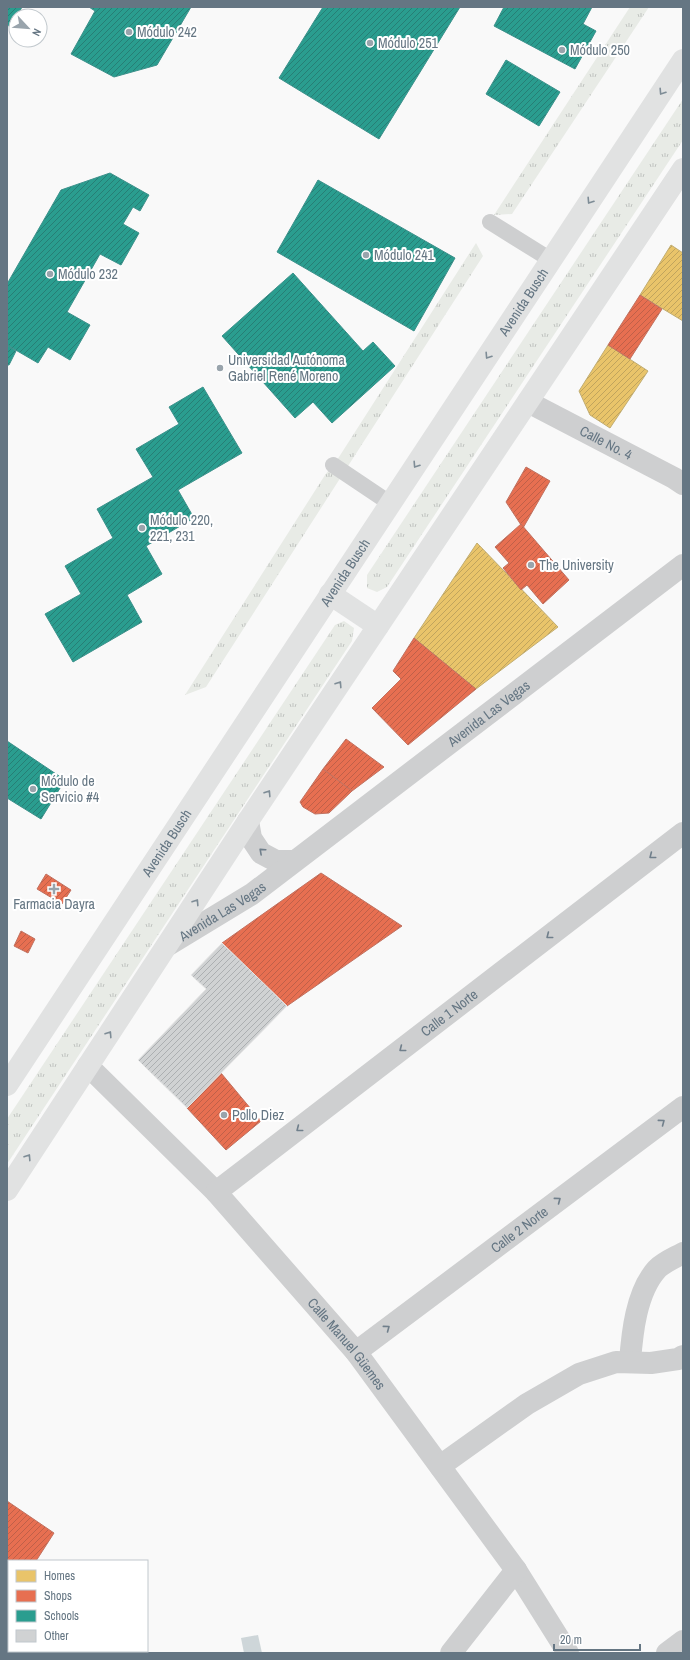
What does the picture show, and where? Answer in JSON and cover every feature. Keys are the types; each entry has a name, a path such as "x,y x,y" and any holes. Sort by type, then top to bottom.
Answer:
{"main road":[{"name":"Avenida Busch","path":"7,1085 683,60"},
{"path":"7,1190 248,821 683,169"},
{"path":"330,594 378,626"}],"street":[{"name":"Calle No. 4","path":"528,402 683,484"},
{"name":"Avenida Las Vegas","path":"168,945 252,894 683,565"},
{"path":"248,821 251,838 261,853 276,861 294,861"},
{"name":"Calle 1 Norte","path":"216,1192 683,833"},
{"name":"Calle Manuel Güemes","path":"88,1066 216,1192 356,1352 516,1570 568,1653"},
{"name":"Calle 2 Norte","path":"356,1352 683,1107"},
{"path":"630,1362 633,1328 639,1305 649,1281 657,1269 683,1253"},
{"path":"440,1466 527,1404 579,1374 616,1362 651,1363 678,1359 683,1356"},
{"path":"451,1653 516,1570"},
{"path":"667,1653 683,1641"}],"lane":[{"path":"490,222 551,260"},
{"path":"333,465 391,504"}],"green space":[{"path":"630,7 649,7 512,214 494,215"},
{"path":"683,99 683,140 387,587 377,592 367,588 367,575"},
{"path":"476,243 483,256 206,687 185,695 325,475 339,457"},
{"path":"344,621 354,628 352,641 7,1164 7,1119 335,625"}],"shaded area":[{"path":"258,1635 262,1653 244,1653 241,1638"}],"building: Homes":[{"path":"671,245 683,253 683,321 640,295"},
{"path":"608,345 648,371 610,428 590,415 579,391"},
{"path":"477,543 558,627 476,689 414,638"}],"building: Shops":[{"path":"640,295 662,309 630,359 608,345"},
{"path":"526,467 550,481 523,528 506,502"},
{"name":"The University","path":"521,524 569,580 543,604 527,585 521,590 503,568 509,563 495,547"},
{"path":"414,638 476,689 408,745 372,708 401,679 393,671"},
{"path":"346,739 384,767 352,791 323,769"},
{"path":"323,769 352,791 329,813 315,814 303,807 300,802"},
{"path":"321,873 402,926 287,1006 222,943"},
{"name":"Farmacia Dayra","path":"46,874 71,890 62,904 37,889"},
{"path":"21,931 35,939 28,953 14,946"},
{"name":"Pollo Diez","path":"221,1073 261,1121 226,1150 187,1108"},
{"path":"7,1501 54,1533 37,1560 8,1560 7,1604"},
{"path":"7,1647 8,1652 15,1653 7,1653"}],"building: Schools":[{"path":"7,7 22,7 8,8 7,25"},
{"name":"Módulo 242","path":"89,7 191,7 157,65 114,77 71,54 95,11"},
{"name":"Módulo 251","path":"323,7 460,7 379,139 279,78"},
{"name":"Módulo 250","path":"504,7 592,7 583,24 596,31 575,69 494,26"},
{"path":"506,60 560,92 539,126 486,94"},
{"name":"Módulo 232","path":"110,173 149,195 140,211 133,207 123,224 139,233 121,265 100,254 67,312 90,325 70,360 48,347 38,363 7,345 7,284 61,190"},
{"name":"Módulo 241","path":"318,180 455,258 414,331 277,252"},
{"path":"293,273 363,351 373,342 395,366 332,423 313,402 295,418 222,336"},
{"path":"7,345 16,351 9,365 7,365"},
{"name":"Módulo 220, 221, 231","path":"203,387 242,453 178,490 194,518 146,546 162,574 127,595 142,622 73,662 45,614 81,594 65,566 113,538 97,509 153,477 136,449 179,424 169,407"},
{"name":"Módulo de Servicio #4","path":"7,741 65,780 41,819 7,798"}],"building: Other":[{"path":"222,943 287,1006 187,1108 138,1060 206,989 191,975"}],"place":[{"name":"Módulo 242","path":"129,32"},
{"name":"Módulo 251","path":"370,43"},
{"name":"Módulo 250","path":"562,50"},
{"name":"Módulo 241","path":"366,255"},
{"name":"Módulo 232","path":"50,274"},
{"name":"Universidad Autónoma Gabriel René Moreno","path":"220,368"},
{"name":"Módulo 220, 221, 231","path":"142,528"},
{"name":"The University","path":"531,565"},
{"name":"Módulo de Servicio #4","path":"33,789"},
{"name":"Farmacia Dayra","path":"54,889"},
{"name":"Pollo Diez","path":"224,1115"}]}
